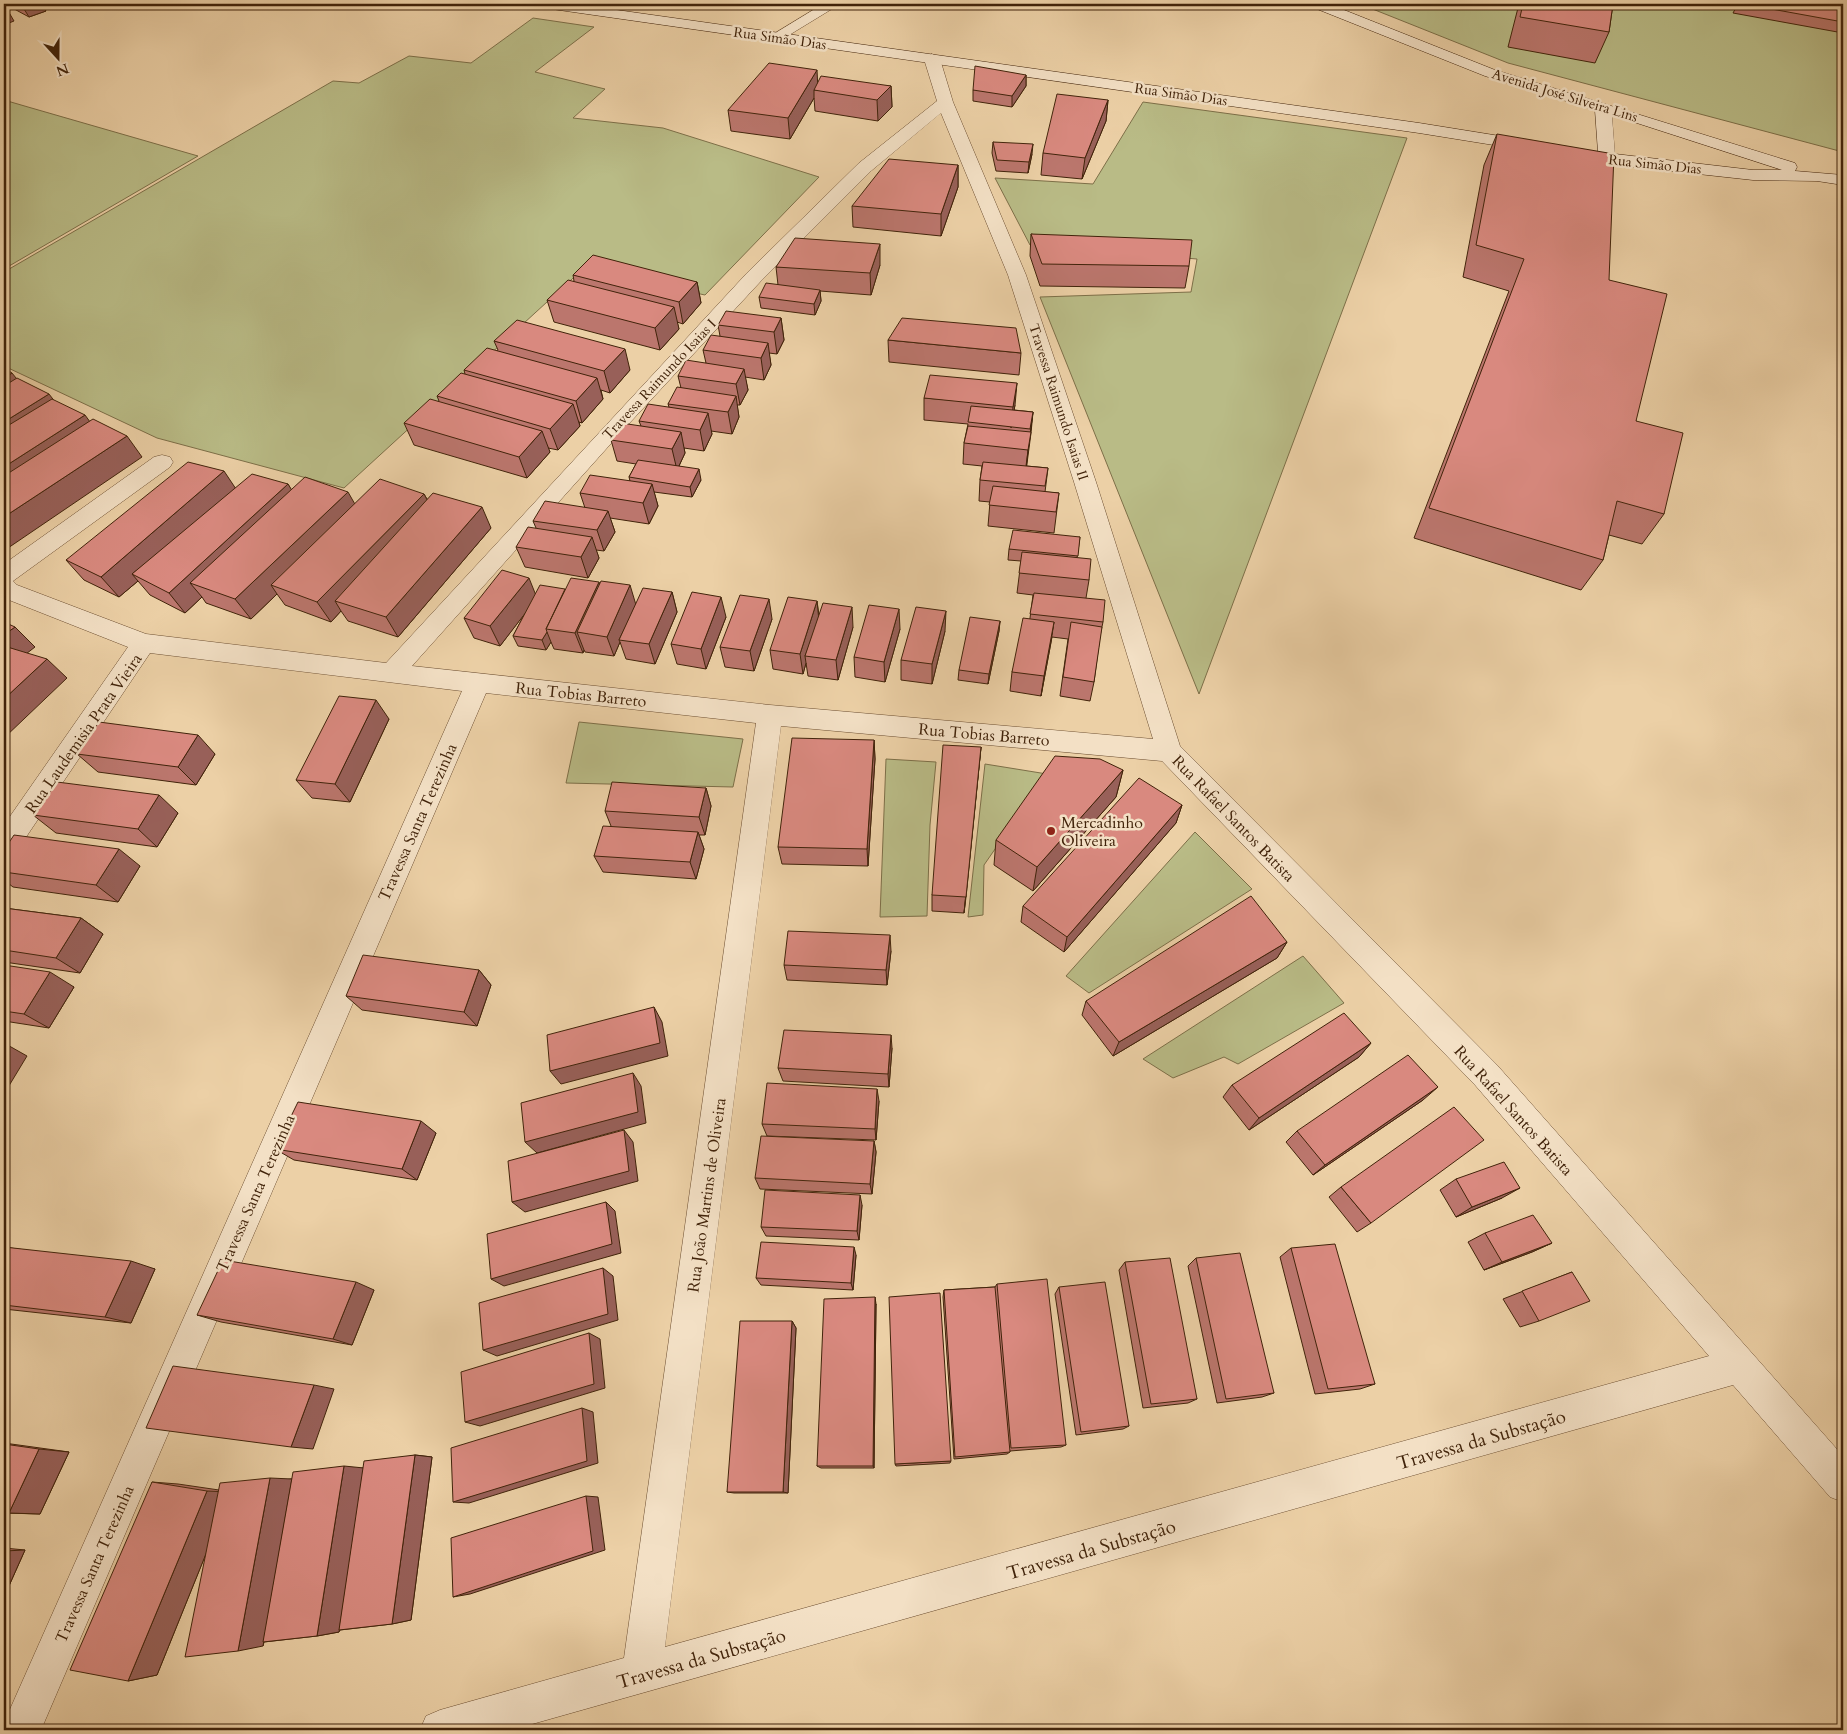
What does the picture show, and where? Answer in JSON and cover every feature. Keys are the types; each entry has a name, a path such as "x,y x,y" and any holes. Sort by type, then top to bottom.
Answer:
{"street":[{"name":"Rua Simão Dias","path":"545,4 588,7 776,37 1410,127 1607,158 1753,175 1817,176"},
{"path":"776,37 834,4"},
{"name":"Avenida José Silveira Lins","path":"1317,4 1490,73 1603,106 1817,176"},
{"name":"Travessa Raimundo Isaias II","path":"932,59 944,102 1016,275 1085,482 1169,751"},
{"name":"Travessa Raimundo Isaias I","path":"391,673 617,424 754,277 865,167 944,102"},
{"path":"1603,106 1607,158"},
{"path":"1817,176 1843,180"},
{"path":"4,576 162,462"},
{"name":"Rua Tobias Barreto","path":"4,586 9,591 144,643 391,673 770,715 1169,751"},
{"name":"Rua Laudemisia Prata Vieira","path":"4,847 144,643"},
{"name":"Travessa Santa Terezinha","path":"21,1730 478,683"},
{"name":"Rua João Martins de Oliveira","path":"642,1675 770,715"},
{"name":"Rua Rafael Santos Batista","path":"1169,751 1486,1076 1742,1365 1843,1484"},
{"name":"Travessa da Substação","path":"440,1730 642,1675 1742,1365"}],"green space":[{"path":"1360,4 1843,4 1843,152 1508,63"},
{"path":"533,18 594,27 535,72 605,89 573,118 663,128 819,177 705,295 583,269 344,488 157,438 4,366 4,272 333,81 359,83 409,56 471,63"},
{"path":"4,100 28,107 198,156 4,269"},
{"path":"1143,102 1407,138 1199,694 1040,297 1191,292 1197,259 1030,245 995,178 1093,184"},
{"path":"579,722 743,739 733,787 566,783"},
{"path":"886,759 936,762 930,825 927,916 880,917"},
{"path":"985,764 1047,774 984,865 983,915 968,917"},
{"path":"1195,832 1252,889 1089,993 1066,976"},
{"path":"1303,956 1344,1003 1238,1064 1224,1057 1173,1078 1143,1059"}],"building":[{"path":"1523,4 1613,4 1609,32 1520,17"},
{"path":"1744,4 1843,4 1843,22"},
{"path":"769,63 817,70 788,118 728,110"},
{"path":"975,66 1026,75 1012,96 973,90"},
{"path":"821,76 891,86 877,100 814,90"},
{"path":"1057,94 1108,100 1085,158 1043,153"},
{"path":"1497,134 1614,154 1609,280 1667,294 1636,421 1683,433 1664,514 1617,501 1603,560 1429,508 1524,259 1476,245"},
{"path":"993,142 1033,144 1029,162 997,160"},
{"path":"889,159 958,165 941,214 852,206"},
{"path":"1031,234 1192,240 1189,266 1042,264"},
{"path":"795,238 880,244 870,273 776,267"},
{"path":"593,255 697,282 679,302 573,275"},
{"path":"568,280 674,307 655,328 547,300"},
{"path":"766,283 820,290 814,304 759,297"},
{"path":"726,311 781,318 774,332 718,325"},
{"path":"902,318 1016,328 1021,353 888,340"},
{"path":"517,320 625,349 604,371 494,341"},
{"path":"711,335 768,343 761,358 703,350"},
{"path":"487,348 597,378 576,401 464,370"},
{"path":"686,360 744,369 736,384 678,376"},
{"path":"4,368 12,373 4,378"},
{"path":"461,373 573,404 550,429 437,396"},
{"path":"930,375 1017,383 1013,407 924,398"},
{"path":"17,378 49,394 4,422 4,386"},
{"path":"677,387 736,396 728,412 668,404"},
{"path":"52,399 85,415 4,467 4,428"},
{"path":"430,399 542,431 519,457 404,423"},
{"path":"648,404 708,413 700,430 639,421"},
{"path":"971,406 1033,412 1030,429 968,422"},
{"path":"93,419 127,436 4,517 4,476"},
{"path":"621,423 681,432 672,449 611,440"},
{"path":"968,426 1031,432 1028,450 964,443"},
{"path":"638,460 699,469 690,487 629,477"},
{"path":"188,462 224,471 101,577 66,560"},
{"path":"983,462 1048,468 1045,486 980,480"},
{"path":"252,474 288,484 169,593 132,574"},
{"path":"590,475 652,484 643,503 580,493"},
{"path":"305,477 348,492 235,599 190,583"},
{"path":"380,479 424,494 317,602 271,585"},
{"path":"993,486 1059,493 1056,512 989,505"},
{"path":"433,493 482,507 386,617 335,601"},
{"path":"545,501 608,511 597,530 533,521"},
{"path":"528,527 592,537 581,557 516,547"},
{"path":"1013,530 1080,537 1078,556 1009,549"},
{"path":"1022,552 1091,559 1089,580 1019,573"},
{"path":"502,570 529,578 490,626 464,618"},
{"path":"571,578 599,582 575,633 546,629"},
{"path":"601,581 630,585 607,637 577,632"},
{"path":"540,585 565,589 546,629 547,632 542,640 513,636"},
{"path":"643,588 672,592 649,644 619,640"},
{"path":"692,592 721,597 701,649 671,644"},
{"path":"1034,593 1105,600 1103,622 1030,614"},
{"path":"740,595 769,599 750,651 720,647"},
{"path":"788,597 817,601 800,654 770,650"},
{"path":"823,603 852,607 836,660 805,656"},
{"path":"869,605 899,609 884,662 854,657"},
{"path":"916,607 946,611 932,664 901,660"},
{"path":"970,617 1000,621 989,674 959,670"},
{"path":"1023,618 1054,622 1044,676 1012,672"},
{"path":"4,622 15,627 4,635"},
{"path":"1071,622 1102,627 1094,682 1063,677"},
{"path":"4,646 47,659 4,699"},
{"path":"339,696 376,700 335,784 296,780"},
{"path":"99,722 198,735 178,767 77,754"},
{"path":"792,738 874,740 867,849 778,847"},
{"path":"943,745 981,747 966,897 932,895"},
{"path":"1055,756 1100,759 1123,770 1037,867 996,840"},
{"path":"1139,778 1182,805 1067,937 1023,906"},
{"path":"57,782 159,795 138,829 33,815"},
{"path":"612,782 706,788 699,817 605,811"},
{"path":"603,826 698,832 690,862 594,856"},
{"path":"14,835 119,849 96,885 4,872 4,850"},
{"path":"1251,896 1287,942 1119,1042 1086,1001"},
{"path":"4,908 81,918 56,958 4,950"},
{"path":"788,931 890,935 886,970 784,965"},
{"path":"363,955 479,970 464,1012 346,996"},
{"path":"4,965 50,972 24,1014 4,1011"},
{"path":"654,1007 660,1043 550,1071 547,1035"},
{"path":"1344,1013 1371,1043 1259,1118 1232,1085"},
{"path":"784,1030 891,1035 888,1074 778,1068"},
{"path":"1408,1055 1438,1087 1325,1165 1297,1131"},
{"path":"633,1073 638,1112 525,1142 521,1103"},
{"path":"767,1083 877,1089 875,1129 762,1124"},
{"path":"298,1102 421,1121 402,1169 275,1149"},
{"path":"1454,1107 1484,1140 1371,1223 1341,1187"},
{"path":"624,1130 629,1171 512,1202 508,1161"},
{"path":"761,1136 874,1141 870,1184 755,1178"},
{"path":"1504,1162 1520,1188 1472,1207 1456,1179"},
{"path":"765,1190 860,1195 857,1231 761,1227"},
{"path":"606,1202 612,1244 491,1279 487,1234"},
{"path":"1533,1215 1552,1243 1502,1262 1485,1233"},
{"path":"761,1242 854,1247 851,1283 756,1278"},
{"path":"1335,1244 1375,1384 1328,1389 1291,1248"},
{"path":"4,1247 131,1261 105,1317 4,1305"},
{"path":"1240,1253 1274,1393 1226,1399 1196,1258"},
{"path":"1170,1258 1197,1399 1151,1404 1125,1262"},
{"path":"223,1260 356,1282 333,1339 197,1315"},
{"path":"603,1268 608,1314 483,1350 479,1303"},
{"path":"1572,1272 1590,1301 1539,1321 1522,1291"},
{"path":"1047,1279 1066,1445 1011,1448 997,1284"},
{"path":"1105,1282 1129,1426 1081,1432 1059,1287"},
{"path":"995,1287 1010,1452 955,1457 944,1290"},
{"path":"940,1293 951,1461 895,1464 889,1297"},
{"path":"875,1297 873,1466 817,1466 824,1299"},
{"path":"740,1321 792,1321 783,1492 727,1492"},
{"path":"589,1333 594,1384 465,1422 461,1372"},
{"path":"173,1366 314,1385 291,1447 146,1428"},
{"path":"582,1408 587,1461 453,1502 451,1448"},
{"path":"4,1444 39,1449 9,1513 4,1513"},
{"path":"415,1455 392,1624 339,1630 364,1461"},
{"path":"344,1466 317,1636 263,1642 293,1472"},
{"path":"270,1478 238,1651 185,1657 220,1483"},
{"path":"152,1482 207,1491 128,1681 70,1670"},
{"path":"586,1496 593,1551 453,1597 451,1538"}],"place":[{"name":"Mercadinho Oliveira","path":"1051,831"}]}
